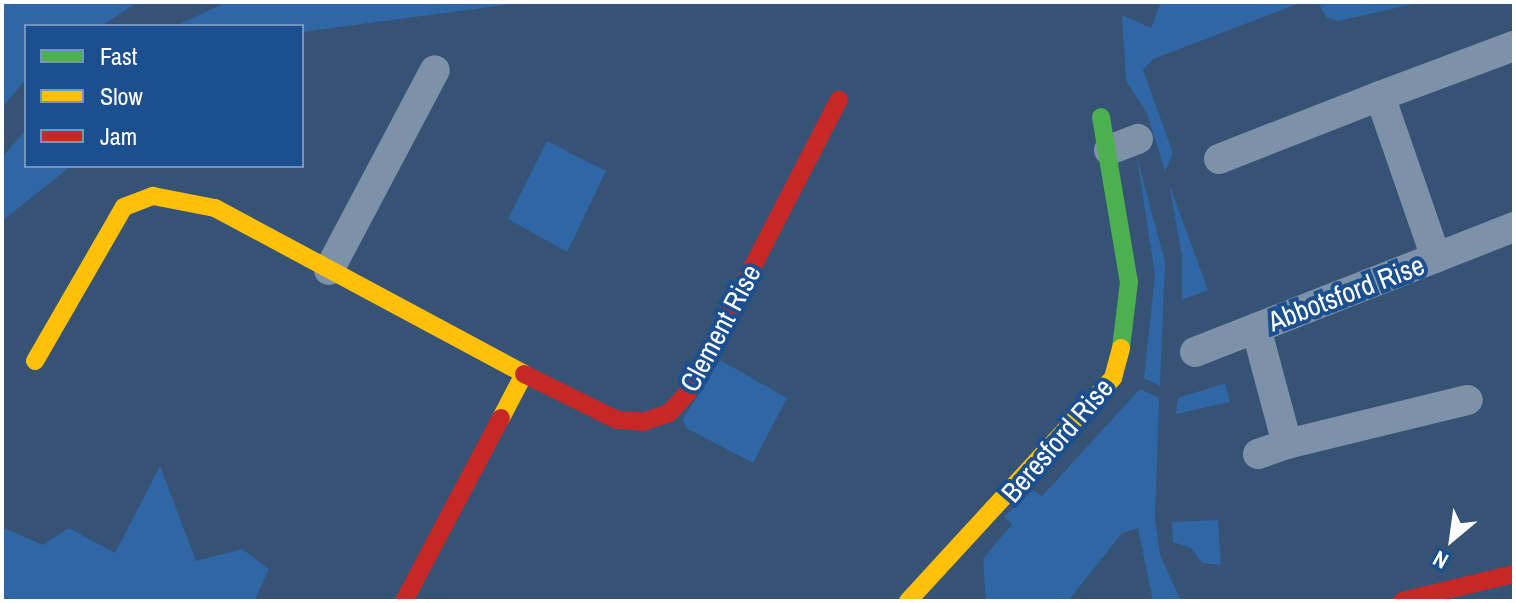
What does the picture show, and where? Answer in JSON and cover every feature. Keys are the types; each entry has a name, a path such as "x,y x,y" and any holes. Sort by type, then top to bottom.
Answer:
{"street":[{"path":"1219,159 1514,46"},
{"path":"329,270 435,70"},
{"name":"Abbotsford Rise","path":"1380,96 1436,258"},
{"name":"Clement Rise","path":"35,361 124,207 153,196 204,204 524,374 617,420 643,422 669,413 687,394 839,100"},
{"name":"Beresford Rise","path":"908,601 1113,378 1125,339 1129,282 1101,117"},
{"path":"1109,150 1138,139"},
{"name":"Abbotsford Rise","path":"1195,352 1514,227"},
{"name":"Abbotsford Rise","path":"1256,328 1287,444"},
{"path":"404,601 524,374"},
{"path":"1258,454 1287,444 1468,400"},
{"path":"1402,601 1514,574"}],"shaded area":[{"path":"2,2 138,2 104,24 24,24 24,81 2,108"},
{"path":"226,2 527,2 304,32 304,24 180,24"},
{"path":"1161,2 1303,2 1153,59 1143,70 1173,153 1165,171 1147,113 1126,81 1122,15 1151,28"},
{"path":"1318,2 1423,2 1338,21 1326,17"},
{"path":"24,132 24,168 68,168 2,221 2,157"},
{"path":"547,141 606,171 567,252 508,219"},
{"path":"1137,157 1165,262 1160,386 1144,378 1155,276"},
{"path":"1169,184 1208,290 1182,300 1182,255"},
{"path":"720,360 787,398 753,463 686,428 683,419"},
{"path":"1225,383 1230,402 1176,414 1178,398"},
{"path":"1140,389 1159,398 1155,519 1160,555 1181,601 1153,601 1138,528 1122,533 1068,601 986,601 983,559 1012,524 1004,517 1033,490 1042,496"},
{"path":"160,466 196,561 242,549 269,569 254,601 2,601 2,527 43,545 69,528 115,553"},
{"path":"1218,520 1221,565 1202,563 1191,548 1173,542 1172,522"}],"traffic: fast":[{"path":"1101,117 1129,282 1121,348"}],"traffic: slow":[{"path":"35,361 124,207 153,196 215,208 524,374 501,418"},
{"path":"908,601 1113,378 1121,348"}],"traffic: jam":[{"path":"524,374 617,420 643,422 669,413 687,394 839,100"},
{"path":"404,601 501,418"},
{"path":"1402,601 1514,574"}]}
